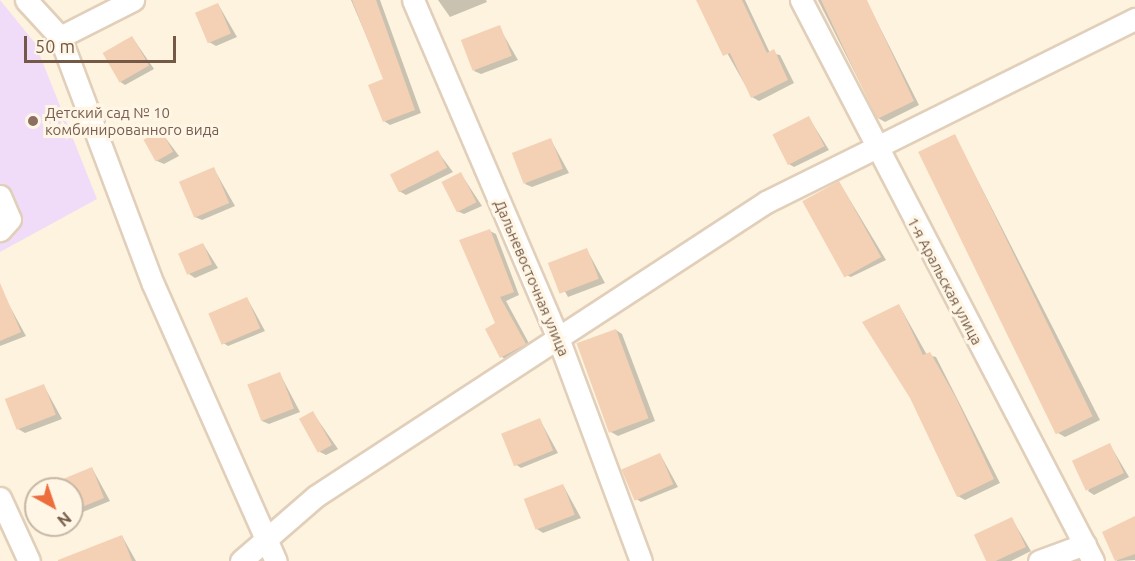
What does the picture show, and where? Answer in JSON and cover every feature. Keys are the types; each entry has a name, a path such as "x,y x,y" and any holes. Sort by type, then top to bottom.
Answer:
{"street":[{"path":"26,0 60,37 153,284 276,561"},
{"path":"60,37 133,0"},
{"name":"Дальневосточная улица","path":"413,0 558,338 641,561"},
{"name":"1-я Аральская улица","path":"801,0 873,146 1089,553"},
{"path":"241,561 268,541 316,496 766,202 873,146 1135,19"},
{"path":"0,196 10,219 0,231"},
{"path":"0,498 29,561"},
{"path":"1040,561 1089,553"}],"shaded area":[{"name":"Детский сад № 10 комбинированного вида","path":"0,0 35,43 97,199 0,252"}],"building":[{"path":"352,0 376,0 415,110 383,122 368,85 383,79"},
{"path":"696,0 742,0 767,53 774,49 788,80 751,98 730,53 723,56"},
{"path":"821,0 867,0 914,101 877,119"},
{"path":"218,3 231,33 208,43 195,13"},
{"path":"500,25 512,56 473,71 461,40"},
{"path":"132,36 149,65 120,82 103,53"},
{"path":"809,116 824,146 788,165 772,135"},
{"path":"161,130 173,152 156,162 144,140"},
{"path":"955,134 1093,416 1056,434 918,152"},
{"path":"551,138 563,169 524,184 512,153"},
{"path":"438,150 447,168 399,192 390,175"},
{"path":"214,167 229,203 194,218 179,182"},
{"path":"461,172 476,202 457,212 441,182"},
{"path":"839,181 881,257 844,277 802,201"},
{"path":"490,229 514,292 500,297 526,344 500,358 485,329 495,323 459,240"},
{"path":"203,243 212,264 187,275 178,254"},
{"path":"587,248 599,279 560,294 548,263"},
{"path":"0,283 21,332 0,341"},
{"path":"247,297 260,328 222,345 208,313"},
{"path":"899,304 923,355 930,352 956,398 994,479 957,497 910,398 862,322"},
{"path":"616,329 648,418 609,433 577,343"},
{"path":"280,372 294,408 261,421 247,385"},
{"path":"44,384 56,415 17,430 5,399"},
{"path":"313,411 332,445 318,453 299,419"},
{"path":"540,418 553,450 514,466 501,434"},
{"path":"1110,443 1124,473 1086,491 1072,461"},
{"path":"660,453 673,484 635,501 621,469"},
{"path":"92,467 104,498 84,506 84,477 68,477"},
{"path":"563,484 575,515 536,530 524,499"},
{"path":"1135,516 1135,554 1115,561 1102,532"},
{"path":"1012,517 1026,547 996,561 986,561 974,535"},
{"path":"122,535 132,561 58,561 58,560"}],"place":[{"name":"Детский сад № 10 комбинированного вида","path":"33,121"}]}
